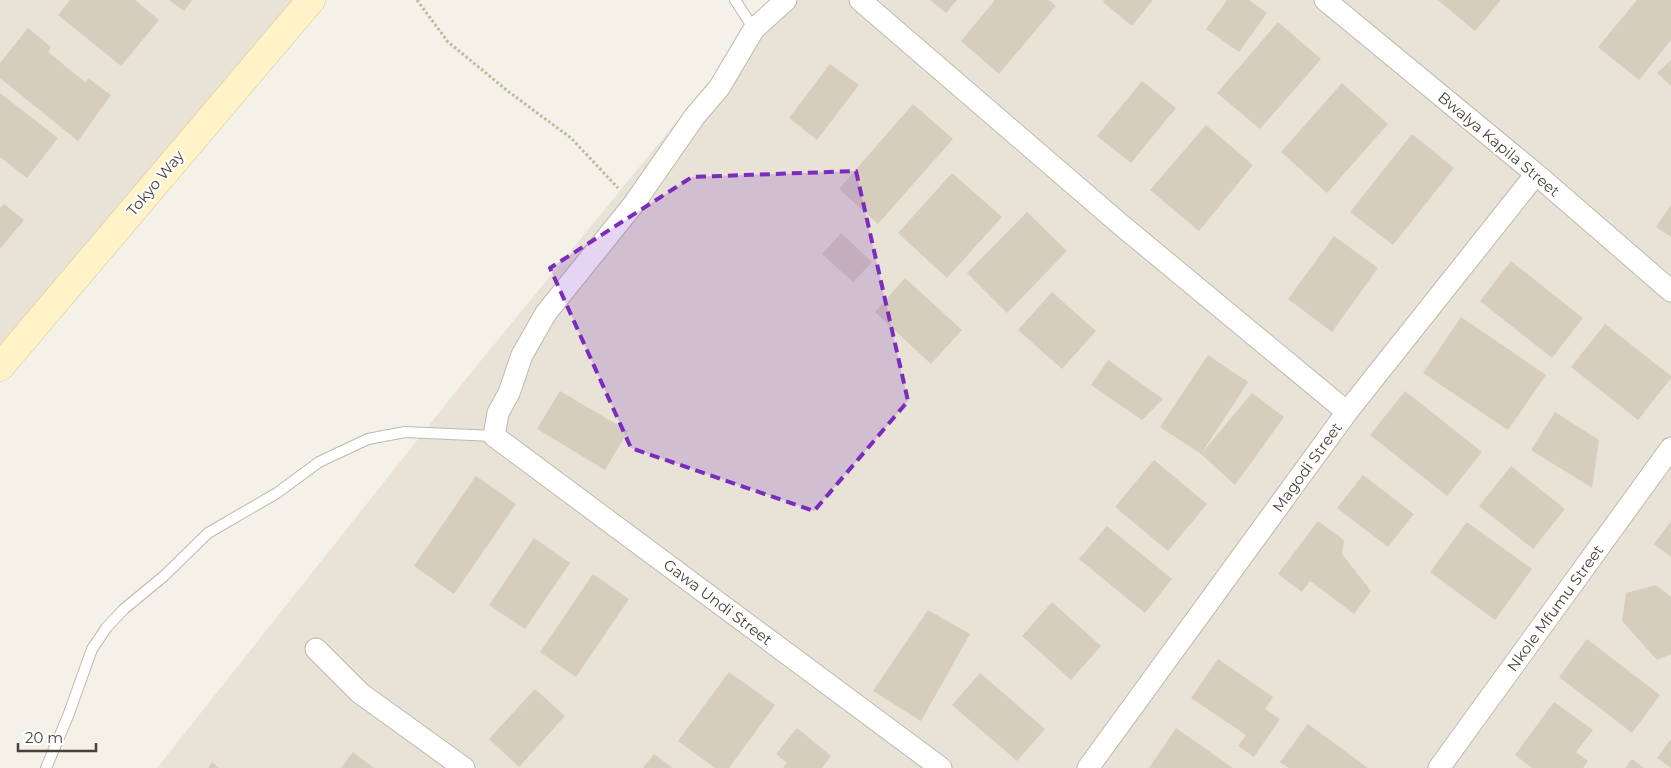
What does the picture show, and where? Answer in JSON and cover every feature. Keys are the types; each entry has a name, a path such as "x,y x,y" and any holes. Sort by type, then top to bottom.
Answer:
{"street":[{"name":"Tokyo Way","path":"0,367 311,0"},
{"path":"494,436 498,413 509,393 522,355 546,312 633,206 695,116 719,88 754,29 786,0"},
{"path":"860,0 1120,224 1347,412"},
{"name":"Bwalya Kapila Street","path":"1325,0 1536,174 1671,291"},
{"name":"Magodi Street","path":"1088,768 1347,412 1536,174"},
{"name":"Gawa Undi Street","path":"494,436 941,768"},
{"name":"Nkole Mfumu Street","path":"1439,768 1671,448"},
{"path":"316,649 360,693 464,768"}],"lane":[{"path":"734,0 754,29"},
{"path":"46,768 68,716 92,649 107,626 124,609 164,576 208,533 277,493 319,462 368,439 405,432 494,436"}],"path":[{"path":"417,0 448,42 509,92 571,138 633,206"}],"highlighted area":[{"path":"856,171 908,401 814,511 631,448 550,268 692,177"}],"shaded area":[{"path":"0,0 309,0 0,363"},
{"path":"776,0 1671,0 1671,768 157,768 461,385"}],"building":[{"path":"70,0 135,0 159,20 121,66 58,15"},
{"path":"169,0 192,0 184,11"},
{"path":"930,0 957,0 946,13"},
{"path":"995,0 1049,0 1056,6 999,74 961,41"},
{"path":"1104,0 1153,0 1132,26 1103,2"},
{"path":"1227,0 1249,0 1267,13 1239,52 1206,29"},
{"path":"1438,0 1501,0 1475,31"},
{"path":"1637,0 1671,0 1671,40 1639,80 1598,47"},
{"path":"1278,22 1321,59 1260,129 1217,93"},
{"path":"28,28 51,47 48,52 86,83 88,78 111,95 78,141 0,78 0,63"},
{"path":"1671,60 1671,86 1657,73"},
{"path":"830,64 859,85 817,140 789,118"},
{"path":"1142,81 1176,108 1131,163 1097,136"},
{"path":"1342,83 1388,124 1327,193 1281,152"},
{"path":"0,93 58,138 27,178 0,157"},
{"path":"913,104 953,139 878,224 839,189"},
{"path":"1206,125 1253,165 1199,231 1150,190"},
{"path":"1412,134 1454,168 1393,245 1350,212"},
{"path":"952,173 1002,217 947,278 898,233"},
{"path":"4,204 24,220 0,249 0,208"},
{"path":"1671,205 1671,237 1656,227"},
{"path":"1027,212 1067,251 1007,313 967,273"},
{"path":"841,233 872,262 853,282 822,254"},
{"path":"1334,236 1378,268 1332,332 1288,299"},
{"path":"1511,261 1583,318 1552,358 1480,301"},
{"path":"905,278 962,330 931,364 875,312"},
{"path":"1052,292 1096,331 1062,369 1018,330"},
{"path":"1461,317 1546,375 1508,430 1423,373"},
{"path":"1605,324 1671,376 1638,420 1571,367"},
{"path":"1208,355 1248,382 1201,454 1160,427"},
{"path":"1108,360 1163,399 1142,420 1091,385"},
{"path":"560,391 628,431 605,470 537,429"},
{"path":"1405,391 1482,452 1447,496 1370,435"},
{"path":"1252,393 1284,417 1235,485 1201,454"},
{"path":"1555,412 1599,440 1592,488 1531,450"},
{"path":"1154,460 1207,504 1168,551 1115,507"},
{"path":"1511,466 1565,509 1533,549 1479,506"},
{"path":"1363,475 1414,514 1388,547 1337,508"},
{"path":"476,476 516,504 454,594 414,566"},
{"path":"1318,521 1344,540 1342,554 1371,591 1354,614 1310,581 1302,592 1278,574"},
{"path":"1671,521 1671,557 1654,544"},
{"path":"1467,522 1532,569 1495,620 1430,572"},
{"path":"1107,526 1172,579 1145,613 1079,559"},
{"path":"534,538 570,563 525,629 489,605"},
{"path":"593,574 629,599 576,677 540,652"},
{"path":"1656,585 1671,597 1671,654 1657,660 1622,621 1626,593"},
{"path":"1052,602 1101,646 1071,680 1022,636"},
{"path":"928,610 970,634 921,721 873,691"},
{"path":"1587,639 1660,695 1632,733 1559,677"},
{"path":"1218,659 1273,697 1265,709 1280,719 1254,757 1238,746 1246,735 1191,698"},
{"path":"729,672 775,705 729,768 715,768 678,741"},
{"path":"980,673 1045,729 1017,761 952,705"},
{"path":"535,689 565,716 519,767 489,739"},
{"path":"1554,702 1593,730 1576,752 1588,761 1583,768 1532,768 1515,755"},
{"path":"1308,724 1368,768 1289,768 1280,762"},
{"path":"797,728 831,756 822,768 783,768 787,763 776,754"},
{"path":"1176,728 1233,768 1149,768"},
{"path":"1671,739 1671,768 1657,758"},
{"path":"353,752 374,768 341,768"},
{"path":"654,754 673,768 643,768"},
{"path":"1632,759 1644,768 1625,768"},
{"path":"212,762 219,768 208,768"}]}
